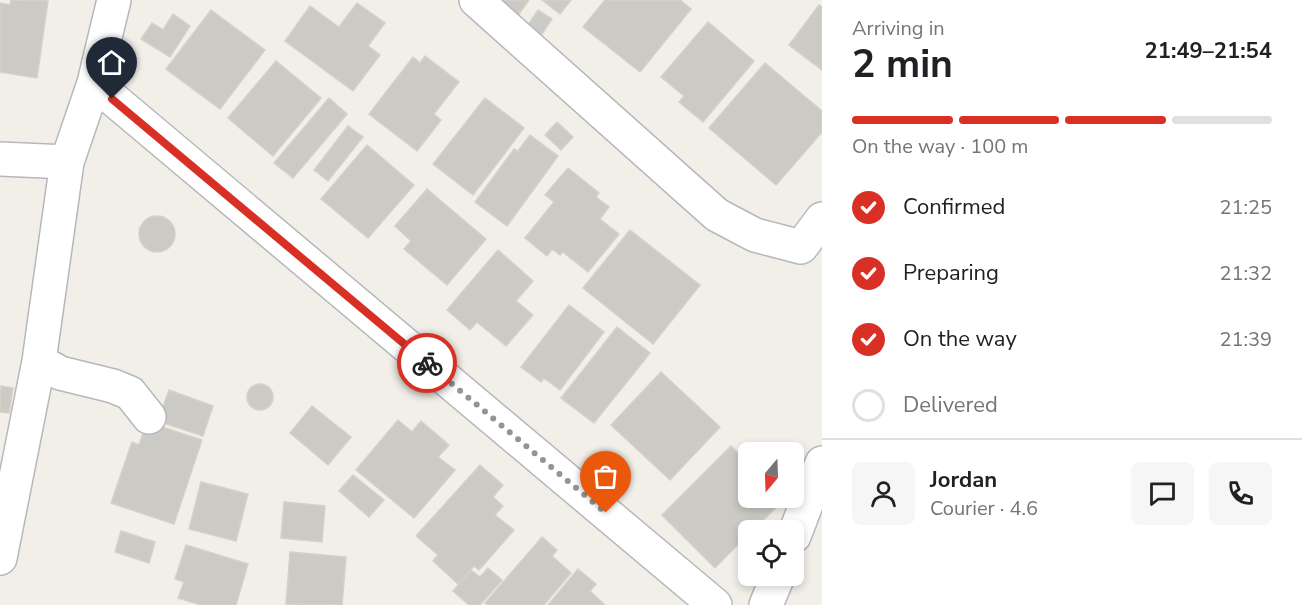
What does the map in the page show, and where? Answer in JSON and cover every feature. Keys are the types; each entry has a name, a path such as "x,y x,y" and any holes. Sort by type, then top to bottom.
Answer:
{"street":[{"path":"0,558 39,362 67,162 94,83 114,0"},
{"path":"476,0 717,215 755,236 811,252 822,219"},
{"path":"94,83 716,605"},
{"path":"0,159 67,162"},
{"path":"39,362 60,373 113,386 130,393 149,417"},
{"path":"800,520 822,463"},
{"path":"766,605 774,586"}],"building":[{"path":"11,0 48,1 37,78 0,72 0,3 10,5"},
{"path":"499,0 529,0 516,18"},
{"path":"542,0 571,0 560,14"},
{"path":"605,0 680,0 691,9 640,72 583,27"},
{"path":"357,3 385,23 368,46 380,55 353,91 285,41 310,6 339,27"},
{"path":"819,5 822,7 822,70 789,45"},
{"path":"211,10 265,50 220,109 166,69"},
{"path":"538,10 552,19 540,37 526,28"},
{"path":"173,14 190,26 170,57 141,39 152,23 163,30"},
{"path":"708,22 754,61 703,122 679,102 684,96 661,77"},
{"path":"425,56 459,82 434,114 441,120 417,151 369,114 413,57 420,63"},
{"path":"276,61 321,98 273,156 228,118"},
{"path":"765,63 822,111 822,132 776,185 709,128"},
{"path":"329,98 347,114 293,178 274,163"},
{"path":"485,98 524,128 473,195 433,164"},
{"path":"557,122 573,137 561,150 545,135"},
{"path":"348,126 363,137 328,181 314,170"},
{"path":"530,135 558,156 507,226 475,202 514,149 518,151"},
{"path":"367,145 414,185 368,238 321,199"},
{"path":"568,168 599,193 596,197 609,207 600,219 619,234 588,272 563,252 560,255 552,249 547,256 525,238 554,202 545,195"},
{"path":"427,189 486,239 447,285 404,249 411,241 395,226"},
{"path":"157,216 170,221 175,234 170,247 157,252 144,247 139,234 144,221"},
{"path":"630,230 700,285 653,344 583,288"},
{"path":"498,250 533,281 516,301 533,315 506,346 477,322 470,330 447,310"},
{"path":"569,305 604,332 560,390 544,378 541,382 521,367"},
{"path":"617,327 650,353 594,423 561,398"},
{"path":"661,372 720,427 670,480 611,425"},
{"path":"260,384 269,388 273,397 269,406 260,410 251,406 247,397 251,388"},
{"path":"1,386 13,388 9,413 0,412"},
{"path":"169,390 213,406 203,436 158,421"},
{"path":"312,406 351,437 328,465 290,433"},
{"path":"398,420 412,432 421,421 449,445 438,457 455,470 414,518 356,470"},
{"path":"147,422 202,440 174,524 111,503 132,442 139,445"},
{"path":"731,446 738,453 738,508 776,508 763,520 738,520 738,544 715,568 662,515"},
{"path":"480,465 503,485 493,497 503,506 495,515 514,530 479,570 474,566 458,584 433,561 438,555 416,536"},
{"path":"353,475 384,500 369,517 339,491"},
{"path":"201,482 248,494 236,541 189,529"},
{"path":"284,502 325,506 322,542 281,538"},
{"path":"121,531 155,542 149,563 115,552"},
{"path":"542,537 557,550 552,556 571,573 544,605 487,605 485,603"},
{"path":"186,545 248,564 236,605 201,605 178,598 184,582 175,579"},
{"path":"290,552 346,557 342,605 286,604"},
{"path":"488,568 502,580 480,605 469,605 453,591 471,570 480,577"},
{"path":"578,569 596,584 590,591 605,605 548,605"}],"way so far":[{"path":"427,363 606,513"}],"route":[{"path":"112,99 427,363"}]}
